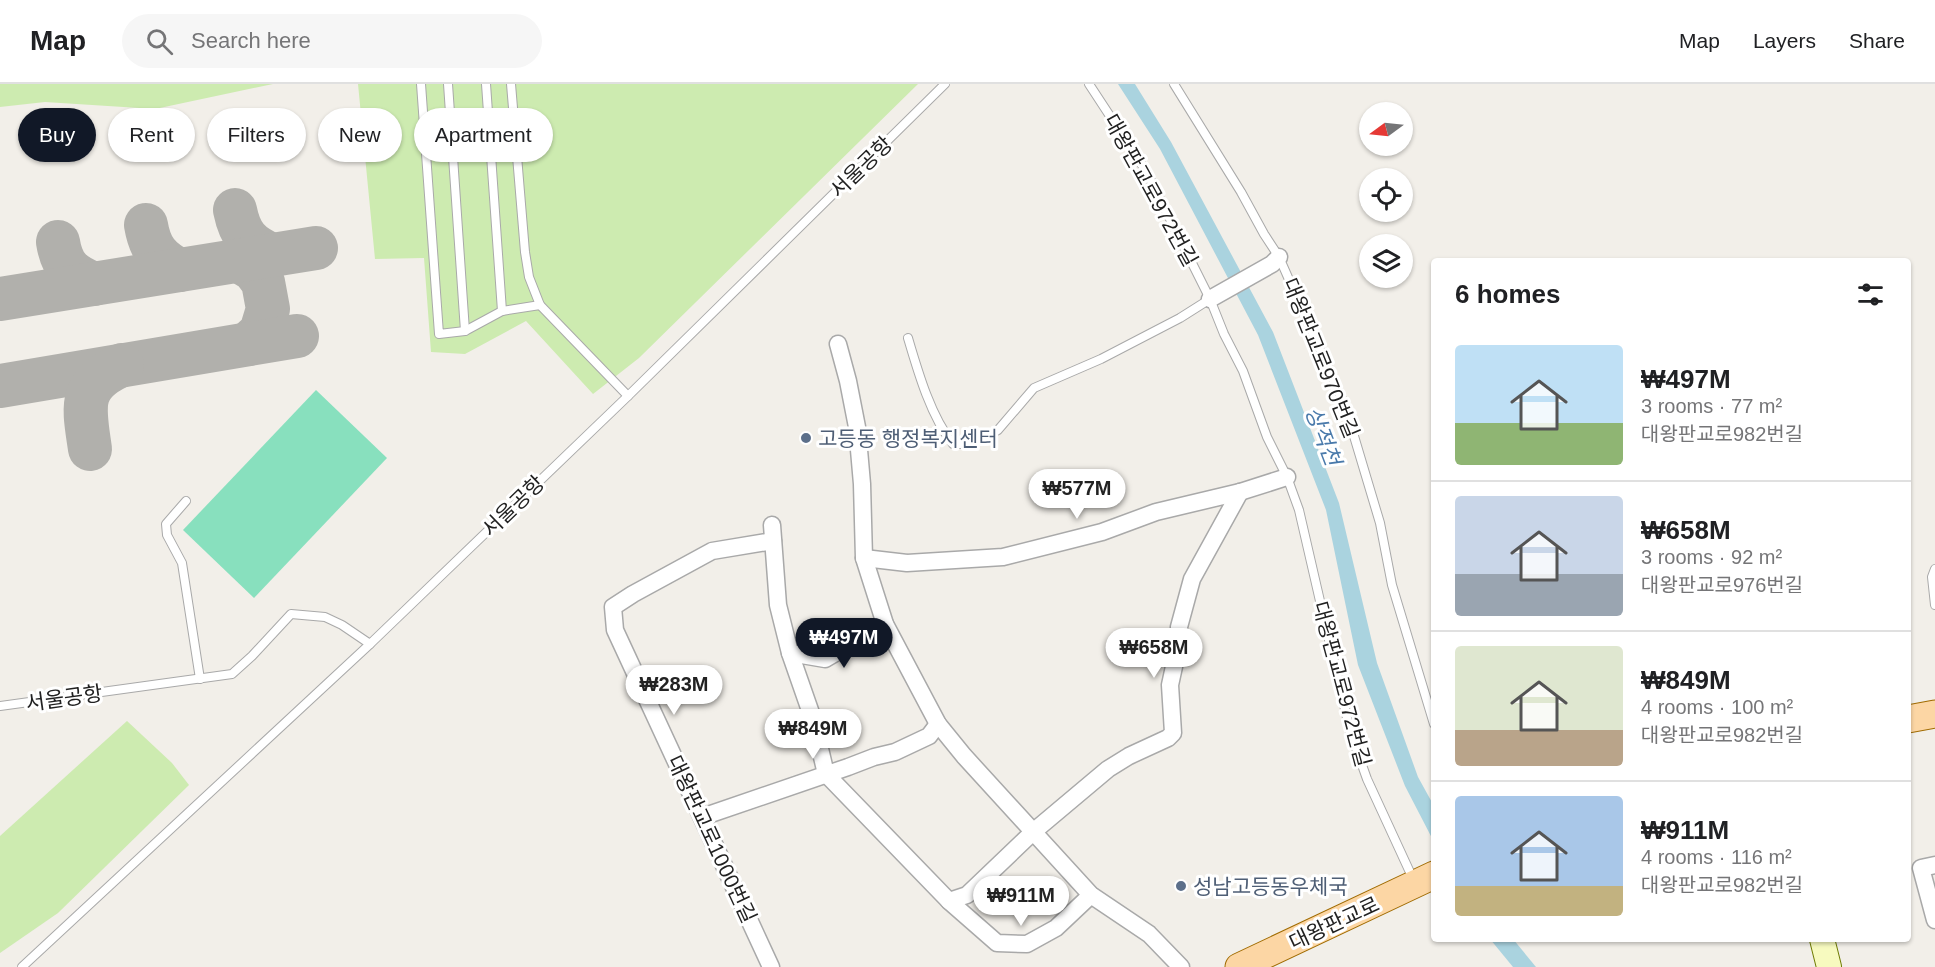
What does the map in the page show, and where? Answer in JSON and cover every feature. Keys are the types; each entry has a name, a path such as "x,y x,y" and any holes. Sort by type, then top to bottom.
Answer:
{"main road":[{"path":"1911,718 1935,714"},
{"name":"대왕판교로","path":"1239,967 1426,879"},
{"path":"1823,942 1829,967"}],"street":[{"path":"1214,297 1275,260"},
{"path":"838,344 857,427 862,484 864,558 885,624 938,724 964,756 1091,895 1149,933 1181,967"},
{"path":"864,558 907,563 1003,557 1102,532 1156,512 1240,492 1287,477"},
{"path":"949,901 967,895 1033,832 1108,769 1129,756 1168,738 1173,733 1170,685 1178,648 1179,627 1192,579 1240,492"},
{"name":"대왕판교로1000번길","path":"771,967 615,630 613,608 633,594 712,551 772,533 778,605 790,652"},
{"path":"790,652 825,659 885,624"},
{"path":"790,652 813,719 826,774 963,915 997,943 1027,944 1056,928 1091,895"},
{"path":"702,817 874,757 895,752 929,735 938,724"},
{"path":"1935,866 1921,868 1935,920"}],"lane":[{"path":"421,84 439,333 465,331 502,311 540,305"},
{"path":"448,84 465,331"},
{"path":"486,84 502,311"},
{"path":"512,84 529,277 540,305 628,396"},
{"name":"서울공항","path":"0,706 232,674 291,614 326,617 370,644 628,396 945,84"},
{"name":"대왕판교로972번길","path":"1089,84 1146,171 1214,297 1224,334 1243,371 1267,437 1287,477 1299,510 1350,731 1366,779 1426,879"},
{"name":"대왕판교로970번길","path":"1174,84 1241,192 1264,234 1345,406 1380,523 1392,585 1431,714"},
{"path":"908,338 942,431 953,444 972,444 999,430 1034,388 1101,359 1180,318 1214,297"},
{"path":"186,501 166,524 167,535 182,563 200,679"},
{"path":"1935,569 1932,577 1935,605"},
{"path":"22,967 370,644"}],"green space":[{"path":"0,84 273,84 160,108 45,102 0,107"},
{"path":"358,84 918,84 639,358 593,394 526,321 465,354 431,352 424,258 375,259 366,162 402,162 402,108 360,108"},
{"path":"316,390 387,458 254,598 183,530"},
{"path":"127,721 172,763 189,785 58,913 0,953 0,836"}],"water":[{"path":"1118,84 1135,84 1171,142 1273,332 1339,503 1377,663 1418,777 1431,801 1431,836 1405,786 1358,665 1326,510 1258,335 1160,149"},
{"path":"1492,942 1515,942 1536,967 1513,967"}],"taxiway":[{"path":"235,210 247,238 257,247 272,255"},
{"path":"146,225 150,241 156,252 179,270"},
{"path":"58,242 62,258 69,269 94,284"},
{"path":"0,299 316,248"},
{"path":"239,261 254,270 263,282 268,309 261,332 248,344"},
{"path":"0,386 297,336"},
{"path":"90,449 86,421 87,399 97,381 122,365"}],"place":[{"name":"고등동 행정복지센터","path":"806,438"},
{"name":"성남고등동우체국","path":"1181,886"}],"water label":[{"name":"상적천","path":"1323,436"}]}
